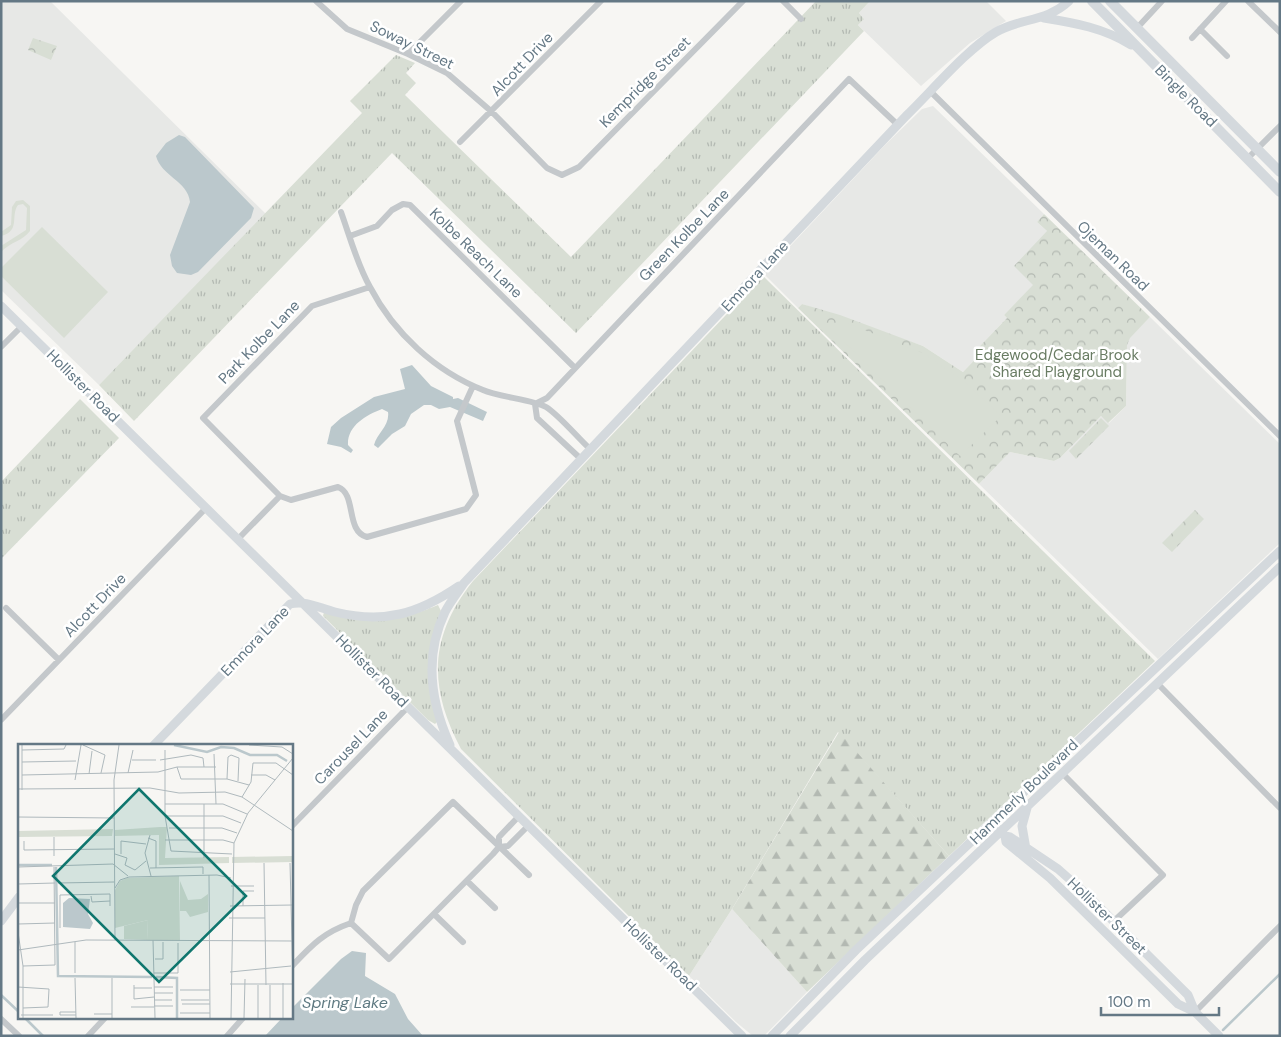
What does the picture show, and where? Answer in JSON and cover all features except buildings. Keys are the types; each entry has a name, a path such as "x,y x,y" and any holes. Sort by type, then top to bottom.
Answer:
{"main road":[{"name":"Bingle Road","path":"1092,1 1280,192"},
{"name":"Bingle Road","path":"1110,1 1280,172"},
{"path":"1174,84 1184,76"}],"street":[{"path":"408,54 460,1"},
{"name":"Alcott Drive","path":"460,142 601,1"},
{"name":"Kempridge Street","path":"562,175 579,166 743,1"},
{"path":"783,1 801,19"},
{"name":"Emnora Lane","path":"453,750 442,728 434,702 432,656 436,633 445,611 464,583 898,125 979,44 995,32 1012,24 1044,18 1069,1"},
{"path":"1137,28 1162,1"},
{"path":"1192,38 1226,1"},
{"path":"1248,1 1280,32"},
{"name":"Soway Street","path":"318,2 347,29 408,54 447,73 492,112 547,168 562,175"},
{"path":"1044,18 1082,24 1108,33 1142,51"},
{"path":"1200,29 1227,56"},
{"name":"Green Kolbe Lane","path":"535,404 547,398 849,79 898,125"},
{"name":"Ojeman Road","path":"930,92 1280,436"},
{"path":"1247,159 1280,126"},
{"name":"Kolbe Reach Lane","path":"350,236 377,226 392,210 403,204 410,205 575,368"},
{"path":"342,212 370,287 397,327 417,348 450,373 473,386 546,407 590,449"},
{"name":"Park Kolbe Lane","path":"280,496 203,418 312,306 370,287"},
{"name":"Hollister Road","path":"1,306 742,1036"},
{"path":"1,348 22,326"},
{"path":"238,539 280,496 291,500 338,487 343,488 356,529 362,536 367,537 466,509 476,495 460,436 458,417 473,386"},
{"path":"535,404 537,418 581,459"},
{"name":"Alcott Drive","path":"1,720 206,508"},
{"name":"Hammerly Boulevard","path":"772,1036 856,950 1280,551"},
{"name":"Hammerly Boulevard","path":"790,1036 848,976 1002,834 1028,805 1280,567"},
{"name":"Emnora Lane","path":"155,744 290,604 301,601 350,616 370,618 394,616 413,612 438,601 464,583"},
{"path":"1224,603 1233,611"},
{"path":"6,608 59,660"},
{"path":"1158,683 1280,808"},
{"path":"1114,706 1123,716"},
{"name":"Carousel Lane","path":"292,826 408,707"},
{"path":"1062,773 1163,875 1114,921"},
{"path":"351,923 356,905 363,891 453,802 529,875"},
{"path":"1026,849 1022,824 1028,805"},
{"path":"351,923 389,959 499,846 499,837 519,816"},
{"name":"Hollister Street","path":"992,823 1002,834 1006,842 1050,878 1178,1004 1195,1012 1219,1036"},
{"path":"499,846 508,846 528,826"},
{"name":"Hollister Street","path":"1002,834 1010,837 1058,869 1114,921 1188,995 1195,1012"},
{"path":"467,881 495,908"},
{"path":"1,921 18,898"},
{"path":"434,914 463,942"},
{"path":"292,966 319,937 351,923"},
{"path":"1195,1012 1280,926"},
{"path":"1,1019 18,1036"},
{"path":"88,1036 103,1020"},
{"path":"226,1036 241,1020"}],"shaded area":[{"path":"1,1 50,1 266,214 99,385 1,290"},
{"path":"870,1 986,1 1006,21 970,43 921,86 858,25 864,19 859,13"},
{"path":"933,106 1044,214 1037,222 1047,231 1034,285 1004,315 1007,318 979,347 983,351 963,372 923,346 802,304 798,308 764,274 885,145 922,109"},
{"path":"1150,317 1280,444 1280,543 1158,659 979,484 1010,452 1054,461 1060,458 1101,416 1109,423 1126,406 1127,345 1129,338"},
{"path":"732,909 807,992 764,1036 753,1036 689,976"}],"green space":[{"path":"816,1 870,1 859,13 864,19 858,25 864,31 576,333 392,153 134,421 99,385 362,113 350,101 396,55 415,63 406,73 416,83 405,95 571,257"},
{"path":"33,38 57,46 51,60 28,50"},
{"path":"23,200 30,206 30,231 1,252 1,246 26,230 27,208 23,204 18,205 11,231 1,236 1,232 11,225 12,207 16,201"},
{"name":"Edgewood/Cedar Brook Shared Playground","path":"1044,214 1150,317 1130,338 1127,345 1126,406 1108,423 1101,416 1060,458 1054,461 1010,452 979,484 798,308 802,304 840,315 923,346 963,372 983,351 979,347 1007,318 1004,315 1033,285 1014,266 1047,231 1037,222"},
{"path":"42,227 108,292 64,338 1,276 1,268"},
{"path":"763,276 1155,661 949,856 838,732 732,909 689,976 461,749 450,726 443,704 438,662 441,642 448,622 458,601 473,581"},
{"path":"846,323 923,353 966,383 1001,416 960,456 834,332"},
{"path":"80,399 119,438 1,559 1,482"},
{"path":"1101,418 1109,426 1076,459 1069,451"},
{"path":"1195,510 1204,519 1172,552 1162,543"},
{"path":"438,605 441,611 434,635 437,722 435,724 428,720 323,616 324,612 356,618 394,618 407,616"},
{"path":"839,732 949,856 807,992 732,909"}],"water":[{"path":"179,135 185,137 254,208 251,218 198,272 191,275 177,273 172,266 170,255 190,202 188,195 180,183 163,169 156,156 166,143"},
{"path":"412,365 431,386 453,397 453,399 458,398 487,412 483,421 450,407 439,409 431,405 424,405 411,414 405,426 392,434 378,448 374,445 388,417 388,412 382,409 370,414 354,427 348,445 353,450 351,453 341,447 327,444 331,427 341,418 374,397 405,389 400,369"},
{"name":"Spring Lake","path":"352,951 366,953 365,976 395,994 408,1019 423,1036 265,1036 280,1020 292,1020 292,1008 341,959"}],"waterway":[{"path":"1223,1030 1280,974"},
{"path":"1,995 18,1011"},
{"path":"27,1020 43,1036"}]}
